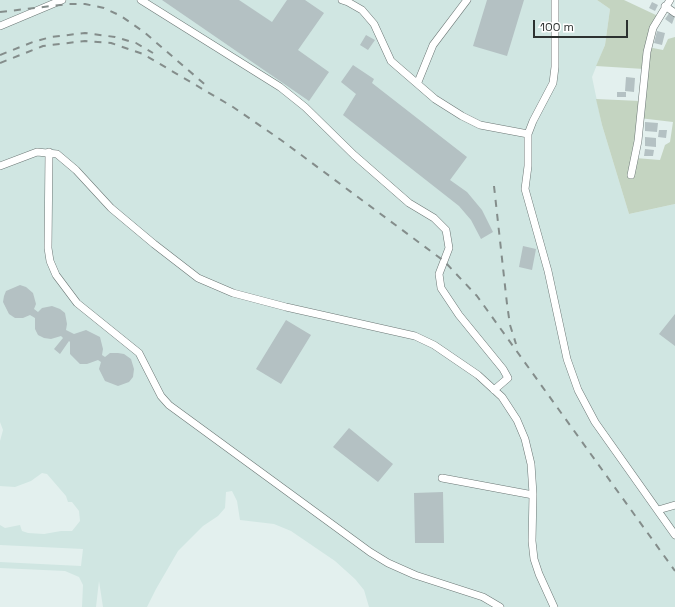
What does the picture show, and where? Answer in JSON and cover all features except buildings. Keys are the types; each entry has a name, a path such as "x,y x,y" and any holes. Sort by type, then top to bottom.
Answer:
{"street":[{"path":"0,26 62,0"},
{"path":"140,0 280,87 305,107 354,155 404,198 434,218 446,230 449,248 439,274 441,288 459,315 503,369 508,378 494,390"},
{"path":"342,0 362,10 374,24 391,61 418,82 435,99 474,122 488,127 528,134"},
{"path":"418,82 434,46 467,0"},
{"path":"555,0 555,67 553,83 533,121 528,134 528,166 525,189 548,270 568,359 578,390 595,422 675,535"},
{"path":"631,175 638,141 647,52 653,28 667,3 675,13"},
{"path":"0,166 37,152 57,154 68,162 111,208 198,278 233,293 286,307 415,336 454,357 478,375 502,397 518,420 525,439 531,464 533,495 532,541 534,559 538,574 554,607"},
{"path":"49,152 48,248 50,261 56,275 77,303 139,353 160,396 169,405 370,552 388,563 415,575 483,597 500,607"},
{"path":"442,478 533,495"},
{"path":"658,510 675,505"}],"shaded area":[{"path":"0,0 597,0 610,9 605,45 592,77 602,125 629,214 675,204 675,607 369,607 364,590 355,579 335,561 291,531 274,524 240,520 237,501 232,491 226,492 225,508 218,516 203,526 178,551 147,607 103,607 99,581 96,607 82,607 83,585 79,577 65,571 0,568 0,562 81,566 83,549 0,545 0,525 5,528 20,525 22,531 44,534 72,531 80,521 79,511 72,502 68,502 66,496 47,474 42,473 31,481 15,487 0,486 0,441 3,430 0,422"},
{"path":"597,0 624,0 658,16 648,47 663,50 668,39 675,37 675,204 629,214 602,125 596,99 640,101 644,69 596,66 605,45 610,9","holes":["639,118 673,122 670,142 665,145 660,160 635,158"]}],"railway":[{"path":"0,12 69,4 85,4 104,8 121,16 144,32 209,88"},
{"path":"0,55 33,42 51,37 85,33 115,37 136,43 153,53"},
{"path":"0,63 43,46 85,41 111,43 143,54 233,107 281,140 444,261 477,296 675,571"},
{"path":"494,186 507,304 510,325 516,344"}]}
